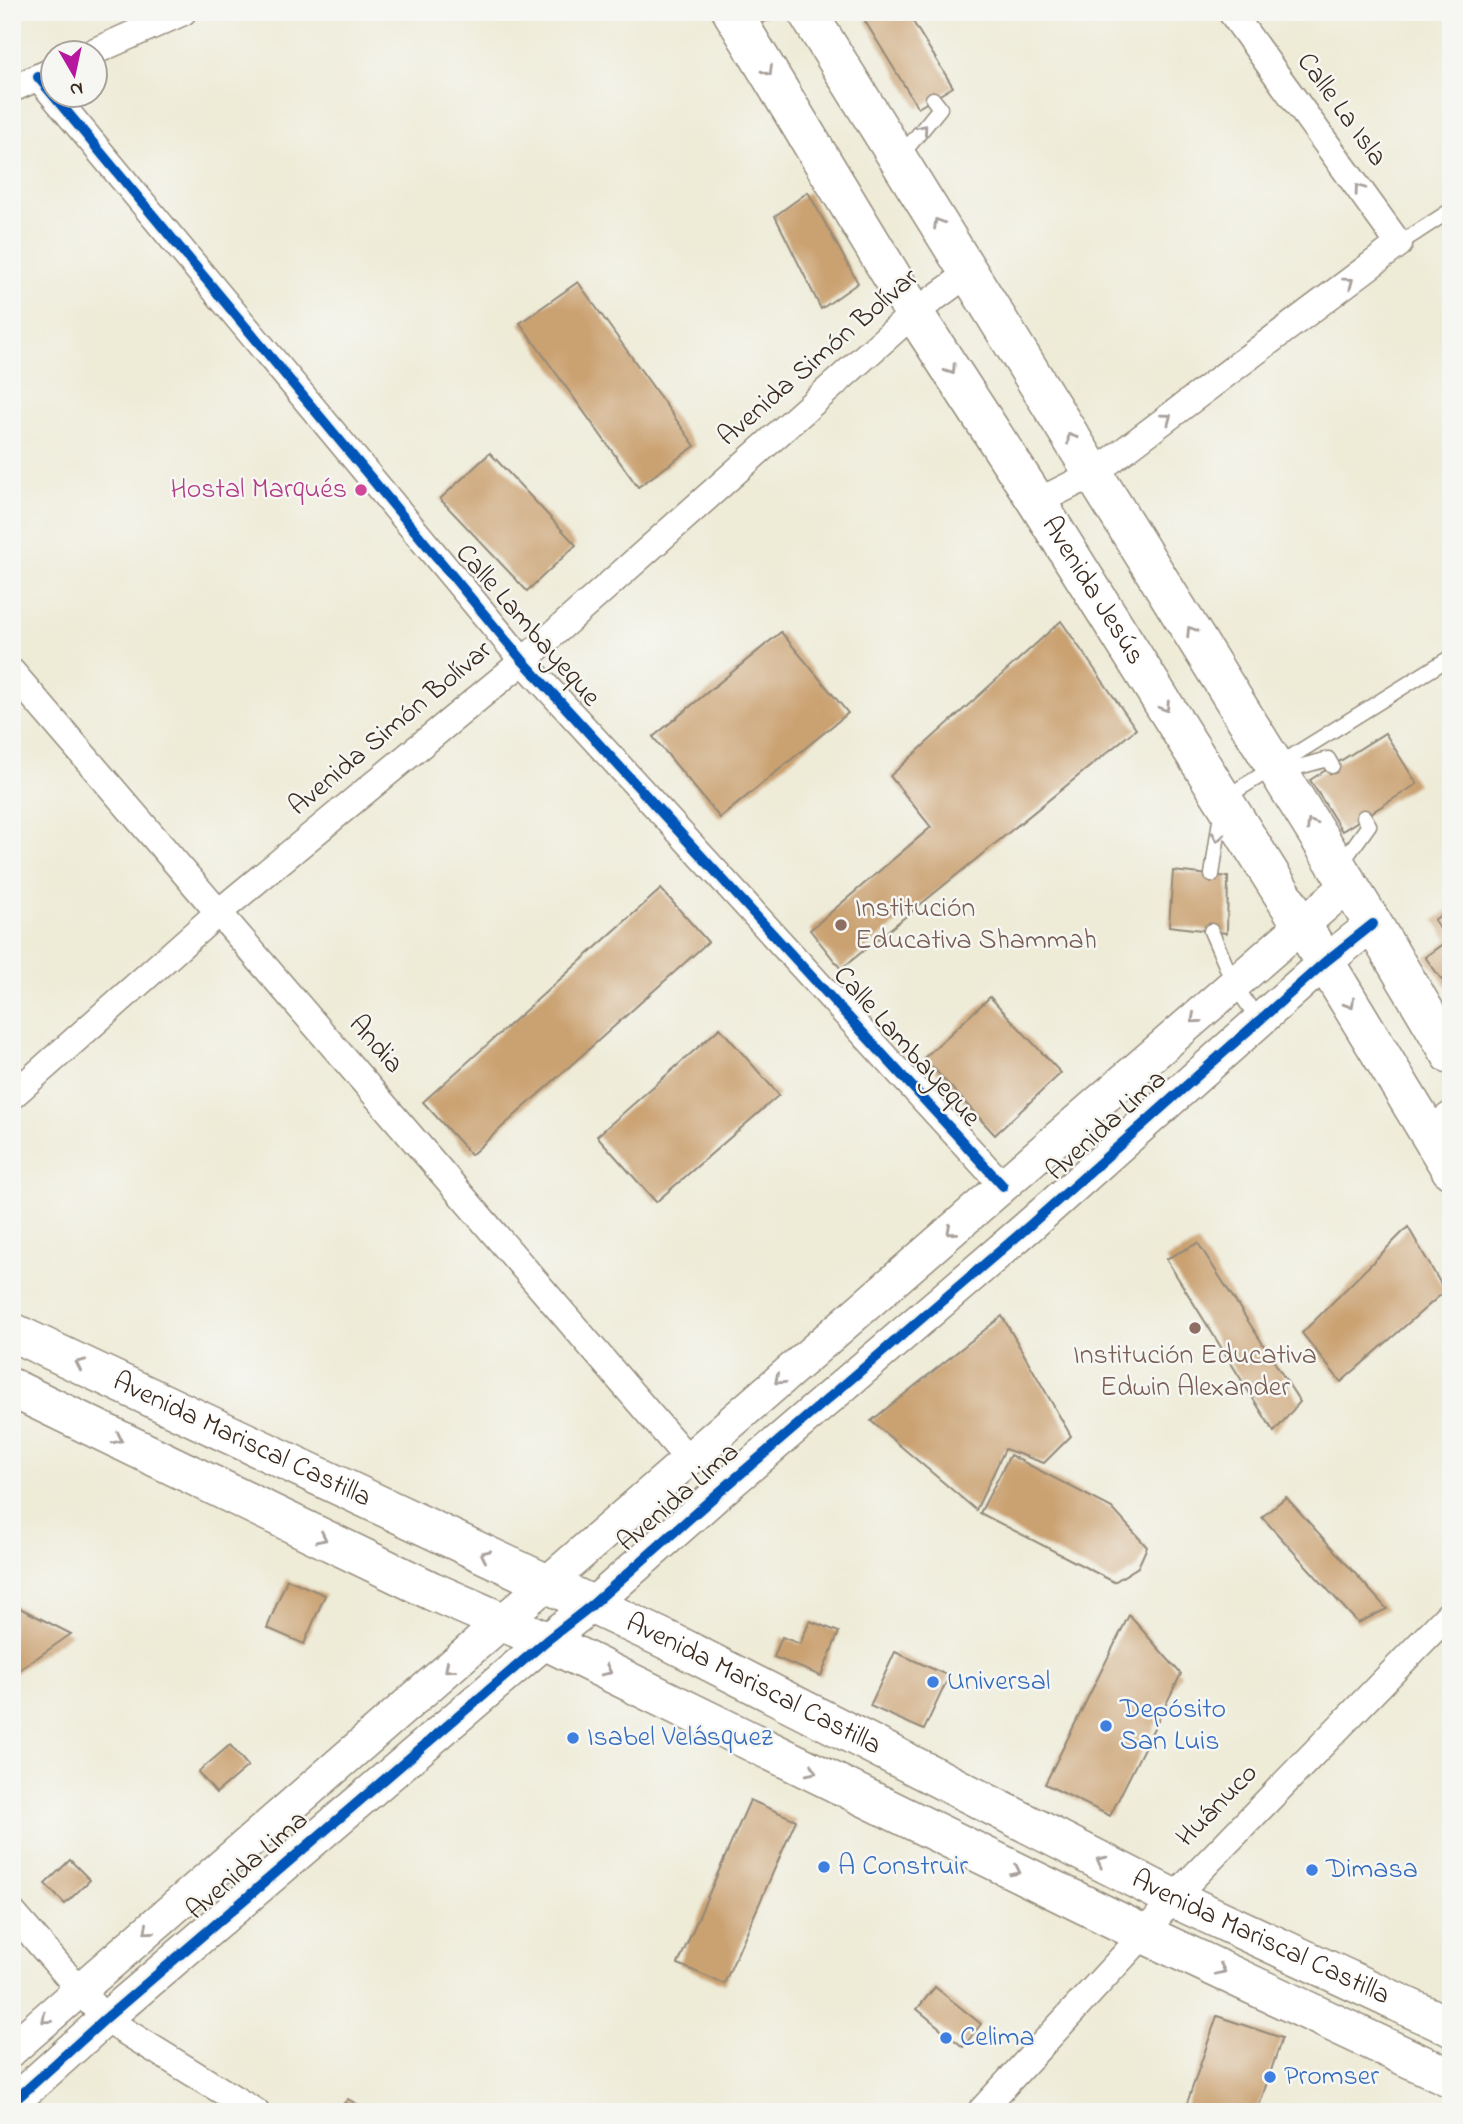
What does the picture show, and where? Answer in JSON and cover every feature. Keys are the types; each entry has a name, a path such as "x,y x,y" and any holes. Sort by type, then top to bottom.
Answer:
{"main road":[{"path":"807,12 1373,924 1451,1055"},
{"name":"Avenida Jesús","path":"734,16 914,313 1037,502 1301,925 1437,1117 1451,1170"},
{"name":"Avenida Mariscal Castilla","path":"12,1332 673,1643 1173,1898 1451,2027"},
{"name":"Avenida Mariscal Castilla","path":"12,1388 500,1623 546,1641 1144,1934 1451,2078"}],"street":[{"path":"108,45 183,12"},
{"name":"Calle La Isla","path":"1231,12 1399,244"},
{"path":"12,89 38,77"},
{"name":"Calle Lambayeque","path":"73,108 523,661 1003,1186"},
{"path":"1037,502 1093,474 1399,244"},
{"name":"Avenida Simón Bolívar","path":"12,1096 219,912 523,661 914,313 969,273"},
{"name":"Andia","path":"12,673 688,1459"},
{"name":"Avenida Lima","path":"12,2049 1234,984 1301,925 1343,877"},
{"name":"Avenida Lima","path":"12,2103 106,2019 546,1641 592,1605 1030,1226 1325,962 1373,924"},
{"name":"Huánuco","path":"980,2112 1144,1934 1173,1898 1451,1612"},
{"path":"12,1912 106,2019 256,2112"}],"lane":[{"path":"734,16 775,12"},
{"path":"898,159 940,108 933,99"},
{"path":"1399,244 1451,211"},
{"path":"1212,875 1223,799 1277,770 1316,741 1451,657"},
{"path":"1277,770 1330,762 1316,741"},
{"path":"1343,877 1369,825 1364,817"},
{"path":"1211,930 1234,984 1259,1021"}],"building":[{"path":"878,12 907,12 953,87 918,108 865,21"},
{"path":"808,192 858,283 821,309 775,216"},
{"path":"578,282 695,446 638,487 520,323"},
{"path":"490,453 576,545 527,591 440,499"},
{"path":"1061,621 1136,729 841,969 810,930 931,827 890,776"},
{"path":"781,632 848,713 720,818 653,737"},
{"path":"1385,733 1417,784 1342,831 1310,780"},
{"path":"1173,871 1228,877 1227,933 1169,926"},
{"path":"661,889 708,942 471,1155 423,1102"},
{"path":"1451,908 1451,992 1425,957 1448,940 1434,920"},
{"path":"990,997 1061,1073 995,1135 924,1058"},
{"path":"720,1028 779,1095 656,1202 597,1136"},
{"path":"1408,1227 1445,1291 1341,1382 1302,1333"},
{"path":"1198,1243 1300,1402 1274,1432 1166,1259"},
{"path":"1002,1316 1071,1436 1044,1463 1005,1449 976,1510 871,1421"},
{"path":"1010,1455 1112,1508 1147,1547 1138,1567 1114,1582 980,1513"},
{"path":"1286,1497 1387,1609 1358,1623 1262,1517"},
{"path":"287,1579 325,1595 304,1644 267,1628"},
{"path":"12,1604 71,1634 12,1675"},
{"path":"1129,1615 1181,1674 1110,1816 1045,1784"},
{"path":"810,1621 839,1632 821,1676 774,1657 782,1637 800,1644"},
{"path":"895,1652 949,1676 924,1730 870,1706"},
{"path":"230,1745 248,1766 216,1793 198,1772"},
{"path":"750,1800 796,1820 724,1984 678,1964"},
{"path":"70,1860 90,1880 65,1904 45,1884"},
{"path":"935,1987 981,2024 963,2047 917,2009"},
{"path":"1217,2016 1282,2038 1257,2112 1194,2112 1185,2109"},
{"path":"348,2099 371,2112 336,2112"}],"cycle path":[{"path":"64,108 523,661 1003,1186"},
{"path":"12,2103 105,2019 546,1641 592,1605 1029,1226 1325,962 1373,924"}],"place":[{"name":"Hostal Marqués","path":"361,490"},
{"name":"Institución Educativa Shammah","path":"841,925"},
{"name":"Institución Educativa Edwin Alexander","path":"1195,1328"},
{"name":"Universal","path":"933,1682"},
{"name":"Depósito San Luis","path":"1106,1726"},
{"name":"Isabel Velásquez","path":"573,1738"},
{"name":"A Construir","path":"824,1867"},
{"name":"Dimasa","path":"1312,1870"},
{"name":"Celima","path":"946,2038"},
{"name":"Promser","path":"1270,2077"}]}
